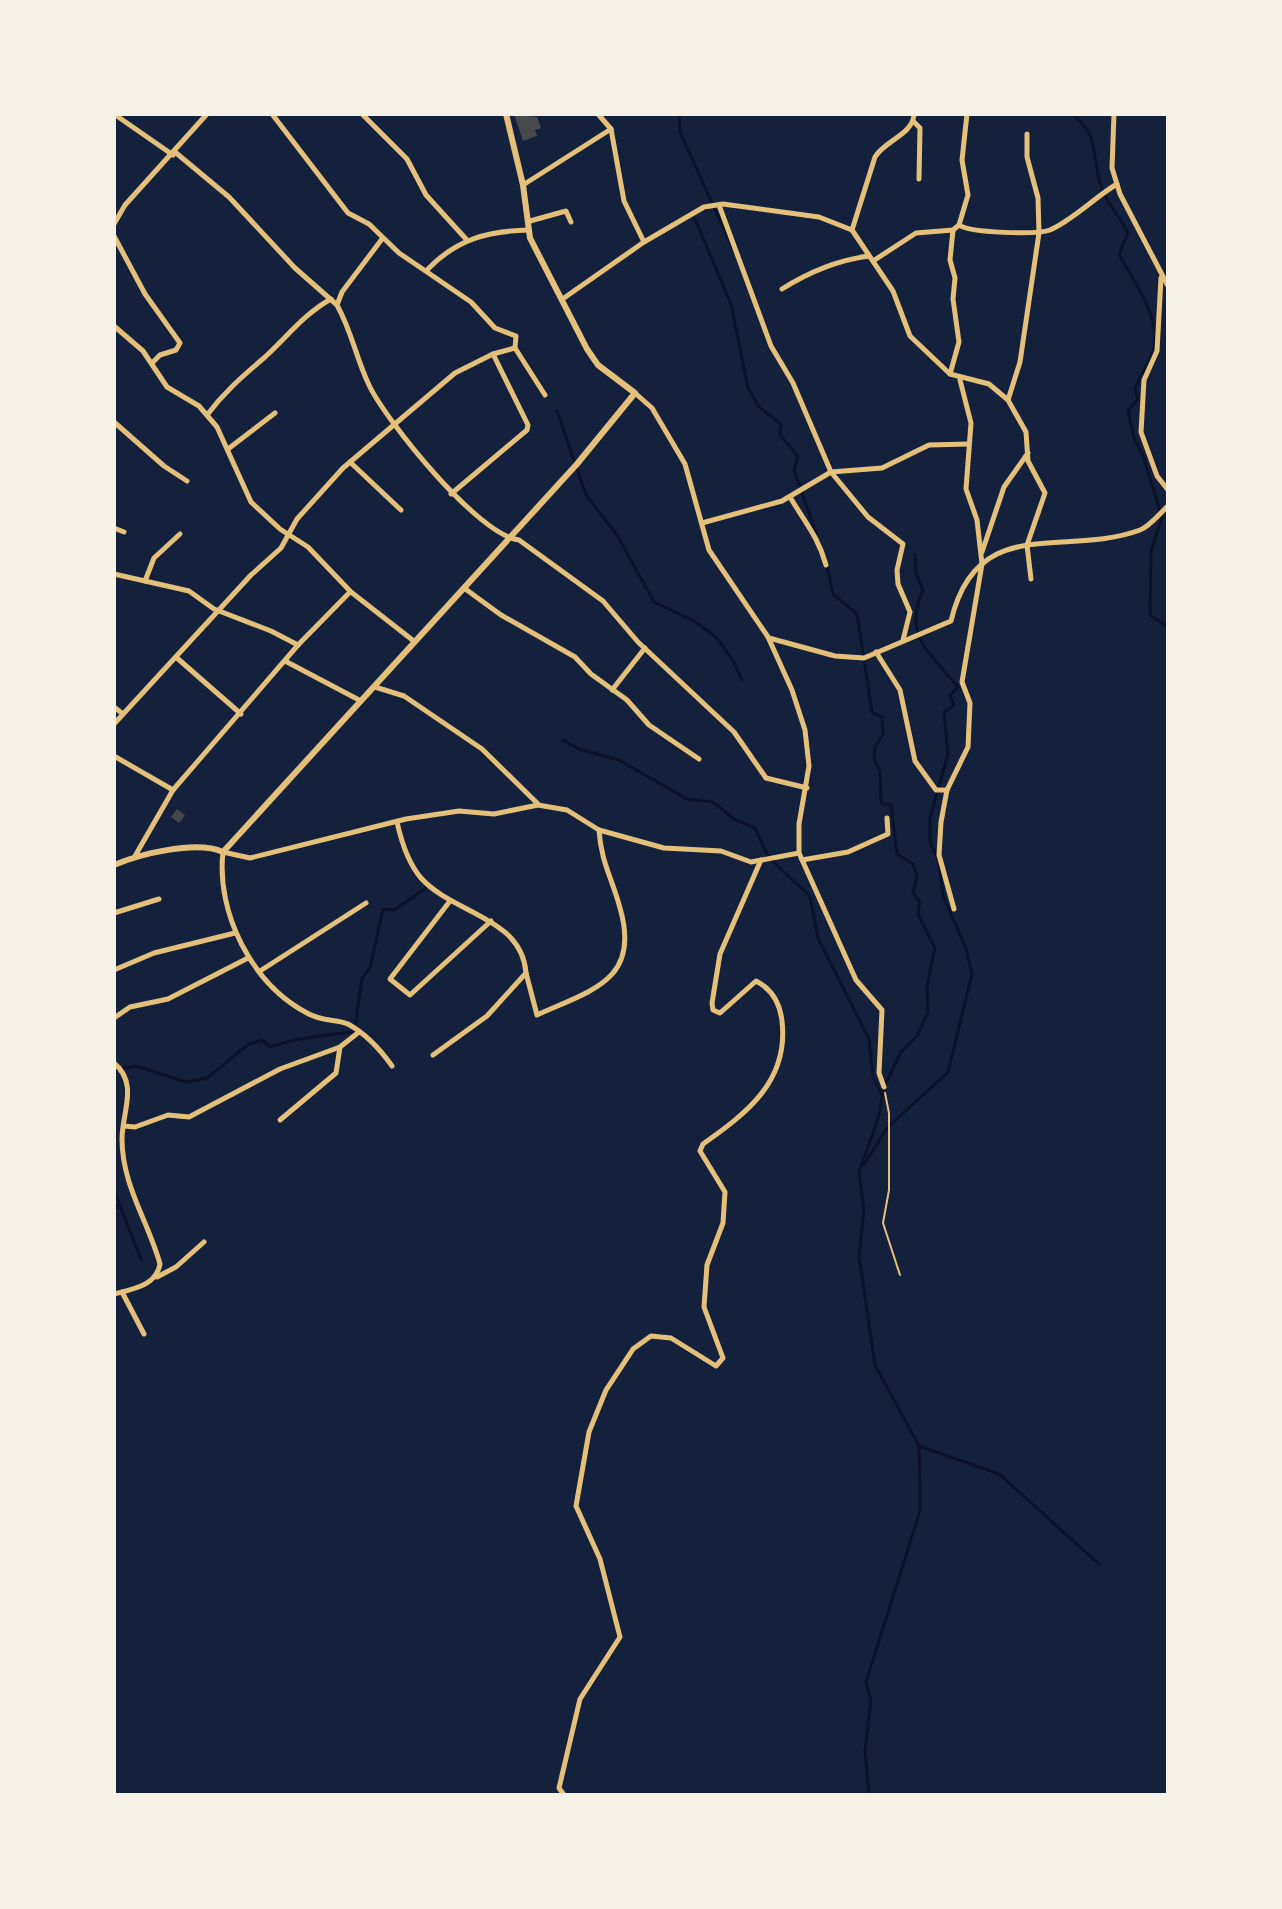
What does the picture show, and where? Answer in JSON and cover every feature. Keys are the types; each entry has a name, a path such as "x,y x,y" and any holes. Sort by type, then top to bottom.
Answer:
{"street":[{"path":"114,114 174,153 229,197 295,268 337,305 355,340 369,387 451,494 508,539 519,540 603,601 645,648 734,732 766,778 807,788"},
{"path":"114,224 125,205 207,114"},
{"path":"272,114 342,206 369,224 382,239 471,302 495,328 516,336 515,348 545,395"},
{"path":"362,114 407,159 426,195 466,239"},
{"path":"506,114 523,185 529,230 587,349 598,365 652,408 685,464 709,550 768,637 805,730 809,766 799,824 799,853 856,980 882,1010 879,1073 884,1087"},
{"path":"598,114 611,129 624,201 644,242"},
{"path":"914,114 914,122 920,128 919,179"},
{"path":"782,289 803,276 849,259 871,259 916,233 953,230 959,225 968,195 962,160 967,114"},
{"path":"1114,114 1112,168 1117,184 1161,278 1168,286"},
{"path":"852,230 880,148 914,122"},
{"path":"523,185 611,129"},
{"path":"1008,400 1020,362 1039,233 1038,198 1027,157 1027,134"},
{"path":"959,225 971,230 1039,233 1052,230 1117,184"},
{"path":"719,204 771,346 793,383 831,472 868,517 903,544 898,584 910,612 903,640"},
{"path":"564,298 691,213 719,204 819,217 852,230 898,303 910,336 950,374 960,380 989,384 1008,400 1026,432 1028,461 1045,493 1027,545 1031,579"},
{"path":"530,221 566,211 571,222"},
{"path":"428,269 466,239 503,231 529,230"},
{"path":"950,374 959,342 954,315 955,278 950,260 953,230"},
{"path":"114,236 145,294 180,343 176,350 160,355 152,363"},
{"path":"337,305 342,292 382,239"},
{"path":"1161,278 1157,351 1144,380 1141,432 1157,476 1168,490"},
{"path":"207,415 232,383 267,355 310,311 331,299"},
{"path":"114,326 152,363 167,387 207,415 228,449 251,502 308,547 351,592 415,642"},
{"path":"114,724 222,610 289,535 297,519 350,462 455,373 493,354 515,348"},
{"path":"451,494 527,430 528,425 493,354"},
{"path":"954,909 939,855 947,790 968,747 972,725 970,703 962,682 982,564 977,520 966,489 969,410 960,380"},
{"path":"392,1066 377,1046 346,1023 326,1023 306,1013 248,958 235,933 221,870 223,852 577,464 635,393"},
{"path":"228,449 275,413"},
{"path":"114,422 164,466 187,481"},
{"path":"702,523 752,511 790,497 831,472 882,468 915,449 968,444"},
{"path":"981,556 1004,487 1028,453"},
{"path":"350,462 401,510"},
{"path":"790,497 803,519 814,529 826,565"},
{"path":"768,637 835,656 864,658 951,621 956,599 968,576 982,564 1027,545 1142,529 1168,506"},
{"path":"114,528 124,532"},
{"path":"145,581 154,558 180,534"},
{"path":"114,574 189,591 214,609 298,645"},
{"path":"464,588 501,615 575,657 627,700 649,725 699,759"},
{"path":"135,856 173,790 287,662 298,645 351,592"},
{"path":"612,690 645,648"},
{"path":"876,652 900,690 915,761 936,790 947,790"},
{"path":"177,658 241,714"},
{"path":"287,662 361,701"},
{"path":"375,687 404,696 482,749 538,805"},
{"path":"114,707 123,714"},
{"path":"114,756 173,790"},
{"path":"114,865 135,856 173,850 214,848 250,858 397,822 459,811 494,814 538,805 567,810 599,830 664,848 721,851 751,862 799,853"},
{"path":"802,860 848,852 888,834 887,818"},
{"path":"397,822 415,869 450,901 491,921 520,946 537,1015 602,984 621,967 626,941 624,928 620,907 604,869 599,830"},
{"path":"564,1795 559,1788 580,1699 620,1637 600,1559 576,1506 589,1432 606,1390 633,1349 651,1336 671,1338 716,1366 723,1358 704,1307 707,1265 723,1223 725,1192 700,1151 703,1144 744,1114 774,1080 783,1054 783,1033 775,998 767,987 756,981 720,1013 713,1010 712,1003 720,954 761,860"},
{"path":"114,913 159,899"},
{"path":"450,901 390,979 410,995 491,921"},
{"path":"260,971 366,903"},
{"path":"114,970 154,953 235,933"},
{"path":"114,1018 130,1007 168,999 248,958"},
{"path":"433,1055 487,1016 526,973"},
{"path":"124,1126 135,1127 168,1115 189,1117 280,1069 340,1047 359,1032"},
{"path":"280,1120 336,1073 340,1047"},
{"path":"114,1063 122,1070 127,1086 121,1135 127,1181 157,1254 159,1269 156,1277"},
{"path":"114,1294 148,1283 176,1267 204,1242"},
{"path":"122,1292 144,1334"}],"path":[{"path":"884,1087 889,1113 889,1190 883,1223 900,1275"}],"building":[{"path":"514,114 537,117 541,128 535,130 537,136 523,141"},
{"path":"177,809 185,815 179,823 171,817"}],"waterway":[{"path":"679,114 680,132 734,252"},
{"path":"1072,114 1092,139 1102,189 1128,233 1119,254 1146,302 1154,329 1152,354 1135,389 1138,399 1128,411 1134,438 1143,456 1162,517 1151,551 1150,615 1168,627"},
{"path":"695,219 731,304 748,388 759,407 781,424 780,435 798,456 794,470 817,536"},
{"path":"557,411 586,495 617,535 654,602 694,621 716,637 733,660 742,680"},
{"path":"864,1165 887,1128 948,1072 972,974 966,948 943,896 939,862 930,842 930,818 948,754 944,712 954,705 950,695 958,687 929,653 917,632 917,606 923,590 916,573 915,555"},
{"path":"827,566 833,594 857,614 872,712 882,717 883,735 875,747 874,759 880,771 881,803 891,805 897,854 913,864 917,877 913,893 920,902 918,914 935,948 927,985 928,1012 917,1036 901,1052 884,1087 878,1119 859,1172 864,1211 859,1256 875,1365 919,1446 920,1478 920,1511 866,1682 871,1701 865,1751 869,1795"},
{"path":"563,740 579,749 619,760 687,799 713,802 734,819 755,828 769,858 810,896 818,938 869,1039 873,1076 882,1096"},
{"path":"355,1027 362,978 370,968 383,909 394,910 426,888"},
{"path":"114,1070 136,1066 186,1082 207,1078 249,1044 262,1040 270,1047 356,1031"},
{"path":"114,1191 141,1259"},
{"path":"114,1211 119,1203"},
{"path":"919,1446 999,1474 1099,1564"}]}
